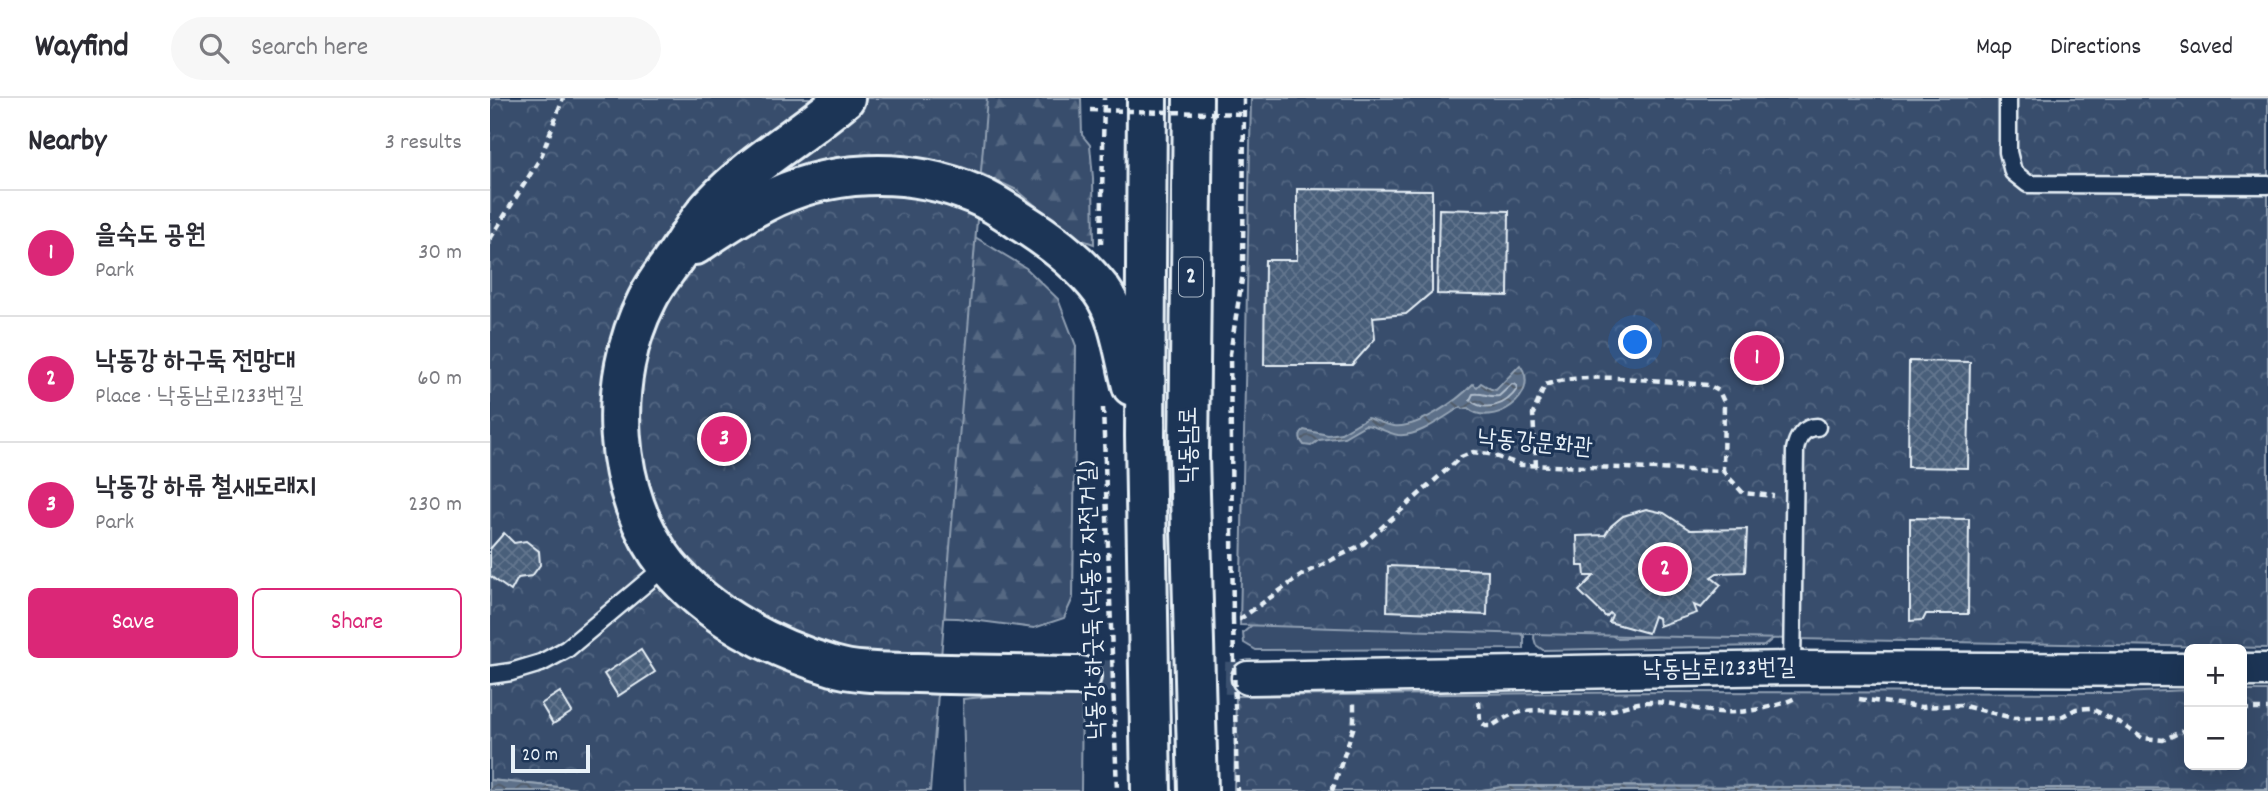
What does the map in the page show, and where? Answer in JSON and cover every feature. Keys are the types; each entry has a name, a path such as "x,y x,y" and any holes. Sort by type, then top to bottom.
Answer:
{"main road":[{"path":"845,98 771,152 711,205 646,301 630,342 621,384 620,420 622,457 642,521 667,565 702,598 746,630 768,642 835,667 879,672 1082,676"},
{"name":"낙동남로","path":"1147,98 1145,436 1151,791"},
{"name":"낙동남로","path":"1193,98 1189,456 1198,791"},
{"path":"673,260 765,201 811,184 843,177 870,174 901,176 948,185 975,194 1050,242 1101,291 1115,320 1145,436"}],"street":[{"name":"낙동남로1233번길","path":"1248,678 1479,675 1798,682 2184,670"},
{"path":"2247,670 2268,670"}],"lane":[{"path":"2008,98 2008,152 2013,172 2028,184 2268,185"},
{"path":"1798,682 1795,450 1797,438 1811,427 1817,427"},
{"path":"490,676 541,663 566,649 667,565"}],"path":[{"path":"490,239 541,157 564,98"},
{"path":"1100,254 1104,98"},
{"path":"1237,791 1230,354 1243,273 1244,98"},
{"path":"1090,110 1244,114"},
{"path":"1536,466 1532,414 1545,385 1582,377 1708,385 1719,391 1724,402 1723,471 1743,493 1794,498"},
{"name":"낙동강 하굿둑 (낙동강 자전거길)","path":"1103,408 1117,791"},
{"name":"낙동강문화관","path":"1233,619 1240,619 1302,575 1363,544 1461,457 1473,452 1489,454 1521,465 1723,471"},
{"path":"1479,675 1479,717 1486,726 1492,726 1525,710 1608,713 1631,704 1651,701 1728,712 1743,711 1798,682"},
{"path":"1332,791 1354,726 1356,676"},
{"path":"1854,699 1921,707 1960,705 2013,719 2061,717 2076,709 2090,708 2142,738 2163,740 2184,730"},
{"path":"2247,709 2268,709"}],"green space":[{"path":"490,98 987,98 930,791 597,791 490,780"},
{"path":"872,98 1081,98 1082,135 1090,145 1093,178 1094,244 1064,234 1017,190 976,171"},
{"path":"1251,98 2268,98 2268,648 2247,648 2247,644 2184,644 2184,646 1531,634 1240,625"},
{"path":"952,223 1026,268 1058,299 1076,346 1073,598 1064,618 1034,628 957,618 860,616"},
{"path":"1260,618 1512,627 1524,636 1524,649 1256,650 1244,643 1243,633"},
{"path":"1535,630 1604,630 1616,638 1702,631 1775,637 1764,646 1543,650 1536,645"},
{"path":"1082,687 1081,791 965,791 963,699"},
{"path":"2184,690 2184,770 2247,770 2247,691 2268,691 2268,789 1510,786 1475,791 1234,791 1236,696 1667,692 2120,693"}],"water":[{"path":"1520,365 1525,377 1525,388 1511,406 1500,412 1477,413 1461,407 1423,430 1406,435 1365,425 1344,437 1319,440 1311,446 1304,445 1301,440 1304,430 1328,435 1341,433 1367,418 1394,426 1414,423 1458,398 1473,384 1477,387 1481,383 1496,390"},
{"path":"490,780 597,791 490,791"},
{"path":"1510,786 2268,789 2268,791 1475,791"}],"building":[{"path":"1297,189 1432,190 1432,292 1406,314 1373,317 1375,339 1352,365 1264,365 1265,260 1297,260"},
{"path":"1439,209 1509,211 1508,296 1437,294"},
{"path":"1909,361 1970,362 1968,468 1908,467"},
{"path":"1646,509 1664,513 1690,530 1747,529 1745,572 1717,573 1711,577 1721,585 1701,608 1694,605 1697,613 1659,626 1658,618 1654,616 1648,633 1609,622 1612,615 1610,613 1606,617 1579,591 1594,576 1585,576 1584,566 1578,566 1577,536 1605,535 1623,516"},
{"path":"1910,518 1969,519 1968,614 1926,614 1923,620 1910,621"},
{"path":"504,533 514,543 526,541 539,551 540,565 532,576 518,578 511,591 490,576 490,549"},
{"path":"1388,566 1488,570 1487,615 1387,611"},
{"path":"641,650 655,672 618,696 604,674"},
{"path":"560,692 572,712 553,724 541,704"}],"tunnel":[{"path":"1081,676 1248,678"}],"place":[{"name":"을숙도 공원","path":"1757,358"},
{"name":"낙동강 하류 철새도래지","path":"724,439"},
{"name":"낙동강 하구둑 전망대","path":"1665,569"}]}
